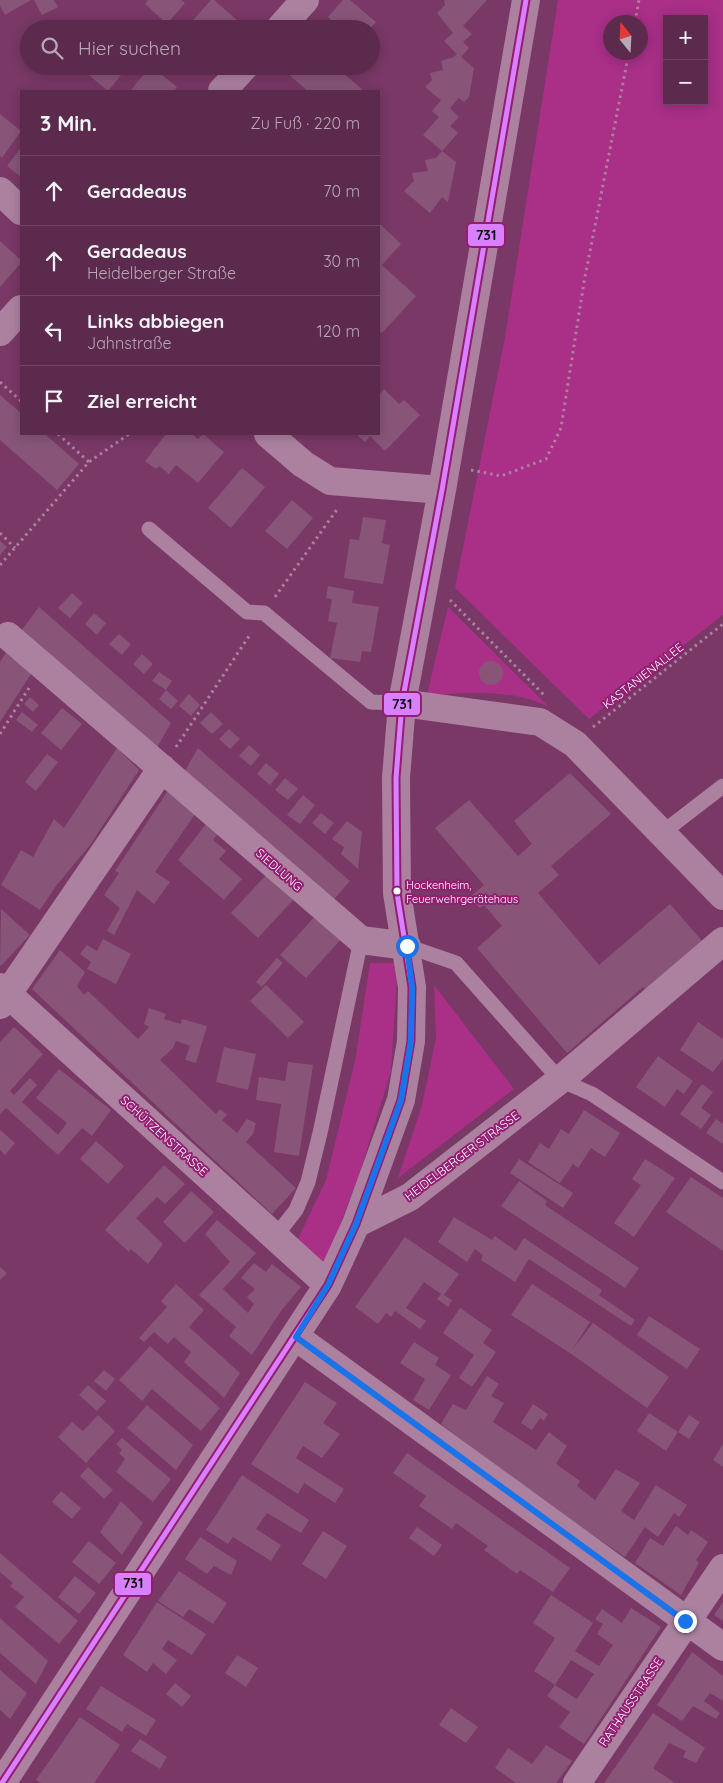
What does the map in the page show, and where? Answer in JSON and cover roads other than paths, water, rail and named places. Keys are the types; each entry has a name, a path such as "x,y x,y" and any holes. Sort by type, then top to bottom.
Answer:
{"street":[{"path":"287,20 305,0"},
{"path":"2,1783 296,1337 328,1285 356,1224 401,1100 411,1041 412,987 407,946 397,893 396,778 402,703 426,567 442,490 526,0"},
{"path":"223,90 236,75"},
{"path":"0,191 20,210"},
{"path":"0,332 20,310"},
{"path":"269,435 303,464 330,481 442,490"},
{"name":"SIEDLUNG","path":"8,636 361,940"},
{"path":"402,703 540,722 575,744 723,896"},
{"path":"2,996 162,768"},
{"path":"361,940 407,946"},
{"name":"HEIDELBERGER STRASSE","path":"356,1224 410,1197 560,1080 723,941"},
{"name":"SCHÜTZENSTRASSE","path":"2,996 328,1285"},
{"path":"296,1337 723,1647"},
{"name":"RATHAUSSTRASSE","path":"577,1783 685,1621 723,1568"}],"lane":[{"path":"149,529 247,612 264,613 371,702 402,703"},
{"path":"662,833 723,786"},
{"path":"275,1237 296,1210 308,1182 361,940"},
{"path":"407,946 456,963 560,1080 592,1094 723,1182"}],"place":[{"name":"Hockenheim, Feuerwehrgerätehaus","path":"397,891"}]}
